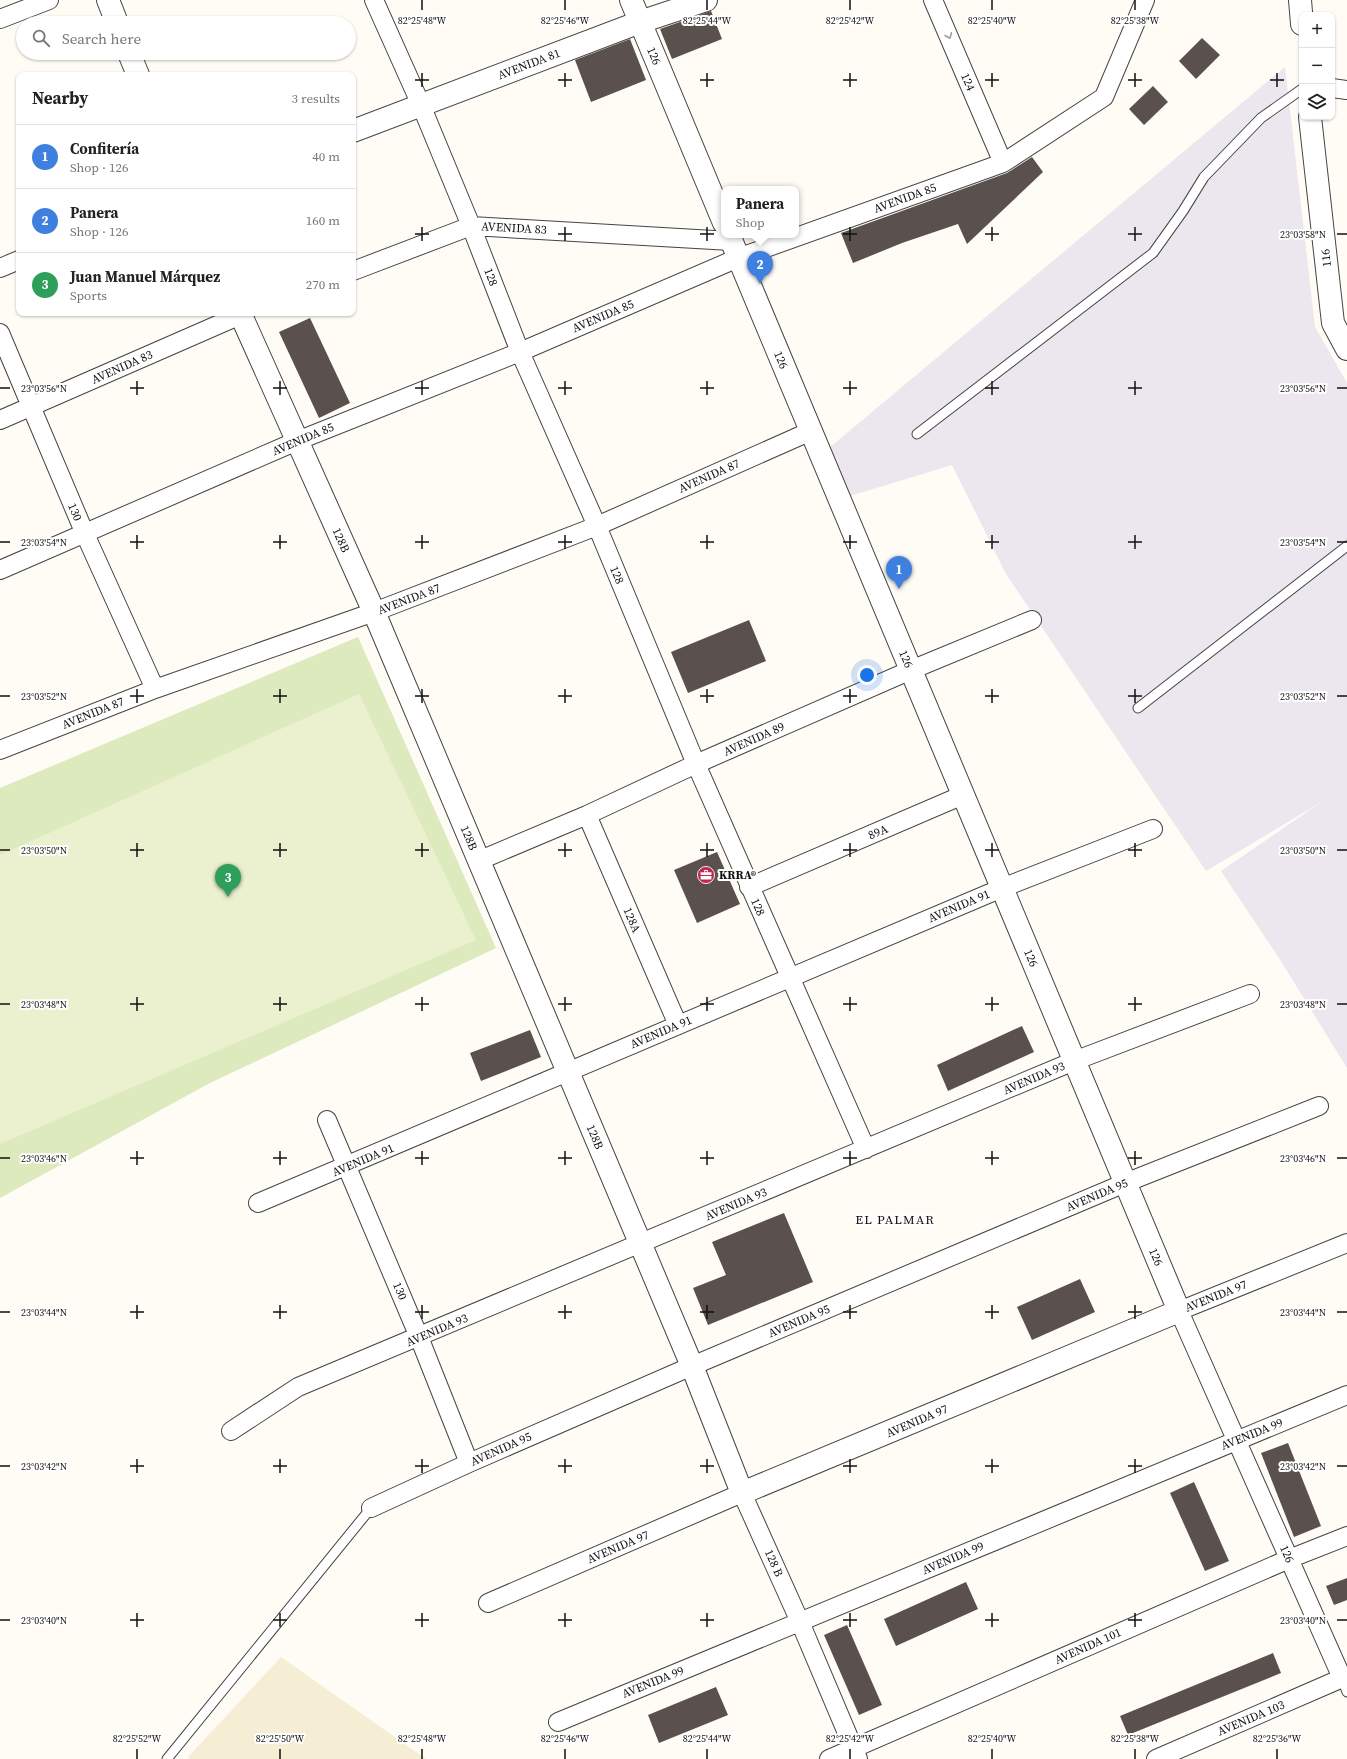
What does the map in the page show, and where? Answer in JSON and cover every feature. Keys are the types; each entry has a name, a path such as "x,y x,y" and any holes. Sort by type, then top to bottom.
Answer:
{"street":[{"path":"0,19 49,0"},
{"path":"108,0 114,16"},
{"name":"128","path":"374,0 421,105 471,226 520,352 597,526 696,764 789,978 866,1148"},
{"name":"126","path":"631,0 721,215"},
{"name":"AVENIDA 81","path":"356,130 640,22 706,0"},
{"name":"124","path":"933,0 1003,163"},
{"name":"AVENIDA 85","path":"799,220 1003,163 1104,97 1145,0"},
{"path":"1300,0 1301,12"},
{"path":"132,60 137,72"},
{"path":"1335,88 1347,90"},
{"name":"116","path":"1310,120 1333,323 1347,349"},
{"name":"AVENIDA 83","path":"356,270 471,226 731,239"},
{"name":"126","path":"731,239 1179,1311 1345,1682"},
{"name":"AVENIDA 85","path":"0,570 297,441 520,352 731,239"},
{"path":"0,268 16,261"},
{"name":"AVENIDA 83","path":"0,420 235,316"},
{"name":"128B","path":"243,316 297,441 374,612 566,1072 692,1366"},
{"name":"130","path":"0,333 85,534 155,689"},
{"name":"AVENIDA 87","path":"0,750 155,689 374,612 597,526 811,431"},
{"name":"AVENIDA 89","path":"478,861 911,670 1032,620"},
{"name":"89A","path":"749,887 963,795"},
{"name":"128A","path":"587,814 678,1025"},
{"name":"AVENIDA 91","path":"258,1203 1002,888 1153,830"},
{"name":"AVENIDA 93","path":"230,1431 298,1387 1074,1061 1250,994"},
{"name":"AVENIDA 95","path":"371,1508 469,1463 692,1366 1125,1183 1319,1106"},
{"name":"130","path":"327,1120 348,1166 419,1337 469,1463"},
{"name":"AVENIDA 97","path":"488,1603 742,1493 1179,1311 1347,1243"},
{"name":"128 B","path":"692,1366 742,1493 800,1622 855,1754"},
{"name":"AVENIDA 99","path":"558,1722 1347,1395"},
{"name":"AVENIDA 101","path":"829,1759 855,1754 1289,1559 1347,1536"},
{"name":"AVENIDA 103","path":"1156,1759 1345,1682"}],"lane":[{"path":"917,434 1153,254 1204,178 1261,118 1299,91"},
{"path":"1138,708 1347,546"},
{"path":"167,1759 371,1508"}],"shaded area":[{"path":"1285,67 1315,327 1347,383 1347,1068 1279,958 1221,871 1323,801 1206,871 1006,574 952,465 850,496 829,448"},
{"path":"281,1657 426,1759 190,1759 188,1757"}],"green space":[{"path":"358,637 496,948 208,1084 0,1198 0,788"},
{"path":"359,694 476,940 0,1144 0,855"}],"building":[{"path":"711,11 722,39 672,59 660,29"},
{"path":"1202,38 1220,55 1196,79 1179,61"},
{"path":"630,39 646,80 591,102 575,60"},
{"path":"1153,86 1168,102 1144,125 1129,109"},
{"path":"1032,157 1043,172 967,244 958,224 902,243 853,263 841,233 1007,173"},
{"path":"310,318 350,403 319,418 279,332"},
{"path":"749,620 766,661 688,693 671,652"},
{"path":"717,852 740,904 697,923 674,870"},
{"path":"1022,1026 1034,1052 948,1091 937,1065"},
{"path":"530,1030 541,1057 481,1081 470,1053"},
{"path":"784,1213 813,1282 708,1325 693,1288 726,1275 712,1242"},
{"path":"1080,1279 1095,1312 1032,1340 1017,1307"},
{"path":"1288,1443 1321,1526 1294,1537 1261,1453"},
{"path":"1194,1482 1229,1561 1205,1571 1170,1493"},
{"path":"1347,1578 1347,1600 1334,1605 1326,1586"},
{"path":"966,1582 978,1609 896,1646 884,1619"},
{"path":"847,1625 882,1705 859,1715 824,1635"},
{"path":"1273,1653 1281,1673 1128,1735 1120,1716"},
{"path":"716,1687 728,1715 659,1743 648,1715"}],"place":[{"name":"Panera","path":"760,284"},
{"name":"Confitería","path":"899,589"},
{"name":"KRRA®","path":"706,875"},
{"name":"Juan Manuel Márquez","path":"228,897"}],"district":[{"name":"EL PALMAR","path":"895,1219"}]}
